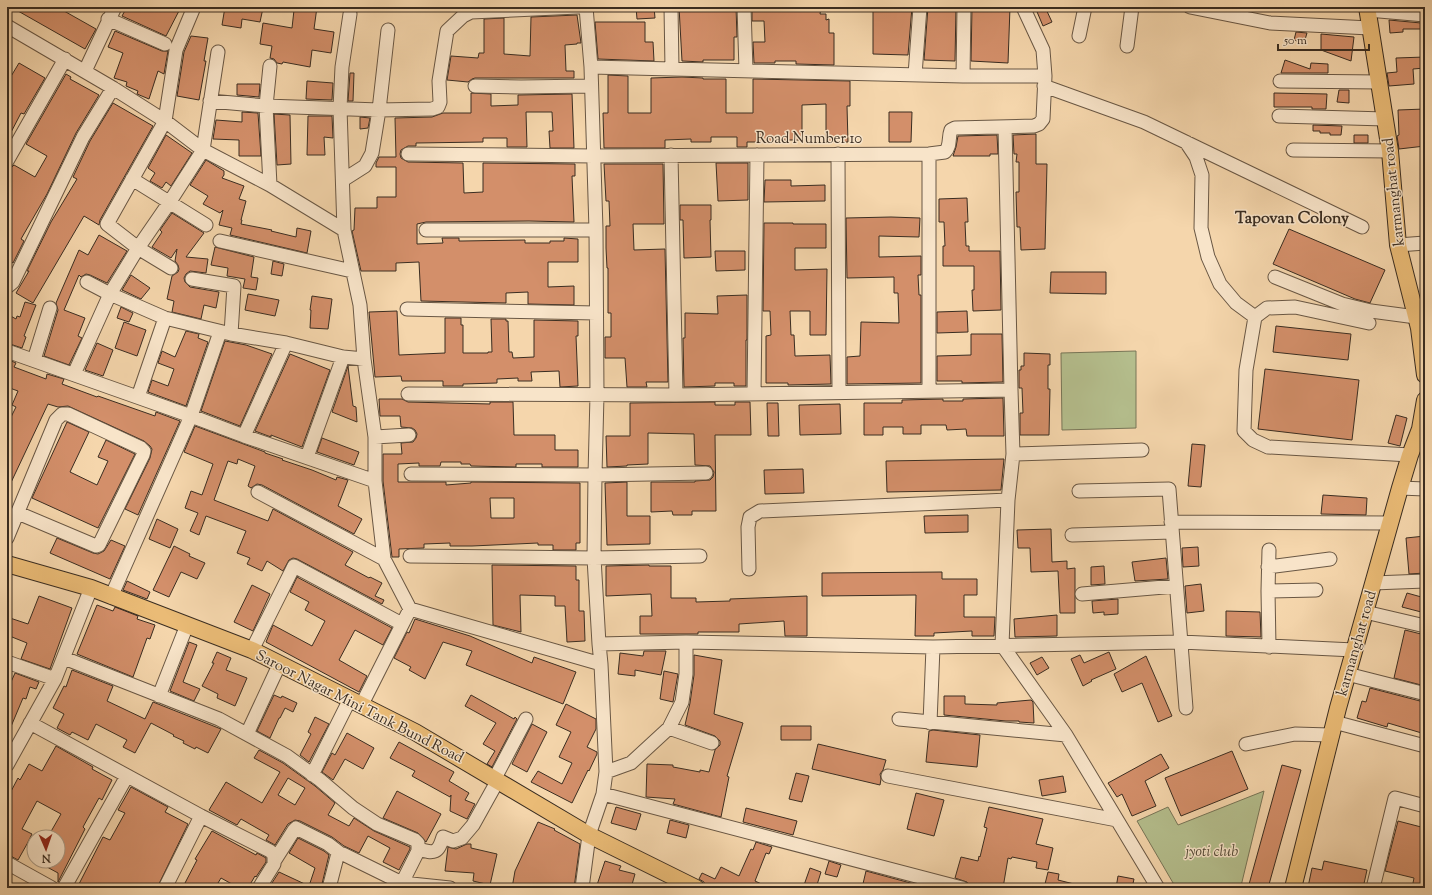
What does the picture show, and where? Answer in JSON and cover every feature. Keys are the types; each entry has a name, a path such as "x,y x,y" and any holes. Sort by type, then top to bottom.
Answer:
{"main road":[{"name":"karmanghat road","path":"1367,8 1390,151 1398,245 1416,317 1425,375"},
{"name":"karmanghat road","path":"1293,888 1332,729 1400,488 1410,455 1420,430 1425,400"},
{"name":"Saroor Nagar Mini Tank Bund Road","path":"7,564 92,588 111,597 252,650 280,663 416,732 589,835 686,886"}],"street":[{"path":"85,71 115,7"},
{"path":"171,268 138,248 107,224 165,121 176,50 194,7"},
{"path":"210,101 266,106 379,110 428,109 438,107 440,102 439,81 448,31 463,16 471,12 578,7"},
{"path":"582,888 589,835 603,794 606,772 594,558 597,395 596,230 592,86 586,7"},
{"path":"671,7 672,69"},
{"path":"744,7 746,70"},
{"path":"915,75 920,7"},
{"path":"963,76 964,7"},
{"path":"1023,7 1043,50 1043,118 1039,124 1034,126 1005,127 1013,454 1008,500 1002,645 1066,735 1158,888"},
{"path":"1079,36 1085,7"},
{"path":"1127,46 1132,7"},
{"path":"1190,7 1270,23 1370,28"},
{"path":"1367,8 1425,15"},
{"path":"350,14 342,67 340,108 344,230 360,305 364,359 375,437 375,481 384,559 410,610 601,664"},
{"path":"108,20 165,44"},
{"path":"7,27 66,59 113,88 165,121 203,150 270,185 344,230"},
{"path":"343,180 365,166 372,153 379,110 388,30"},
{"path":"74,374 110,294 138,248 203,150 218,52"},
{"path":"7,161 66,59"},
{"path":"270,66 266,106 270,185"},
{"path":"591,68 746,70 963,76 1044,81 1144,122 1362,227"},
{"path":"1280,81 1380,82"},
{"path":"475,86 592,86"},
{"path":"7,287 10,286 83,137 113,88"},
{"path":"1279,116 1385,119"},
{"name":"Road Number 10","path":"408,154 594,156 929,154 945,152 949,148 951,130 954,128 1005,127"},
{"path":"1186,142 1196,157 1202,175 1201,228 1208,257 1220,284 1236,303 1255,317"},
{"path":"1293,150 1390,151"},
{"path":"838,154 839,392"},
{"path":"929,154 929,391"},
{"path":"671,155 676,395"},
{"path":"754,394 757,155"},
{"path":"132,179 206,225"},
{"path":"426,230 596,230"},
{"path":"220,241 352,271"},
{"path":"1398,245 1425,243"},
{"path":"1275,277 1342,304 1372,311 1416,317"},
{"path":"111,597 226,333 234,286 192,280"},
{"path":"87,282 110,294 165,318 226,333 286,343 343,356 364,359"},
{"path":"1369,323 1295,307 1267,308 1255,317 1246,370 1244,431 1253,440 1268,447 1410,455"},
{"path":"34,360 50,308"},
{"path":"407,309 596,312"},
{"path":"138,397 165,318"},
{"path":"244,436 286,343"},
{"path":"7,351 244,436 375,481"},
{"path":"307,457 343,356"},
{"path":"408,394 676,395 1011,390"},
{"path":"7,538 56,420 62,414 68,414 141,448 144,451 99,545 96,546 18,513"},
{"path":"375,437 409,435"},
{"path":"1013,454 1142,450"},
{"path":"411,474 706,474"},
{"path":"1400,488 1425,489"},
{"path":"1079,491 1169,489 1186,708"},
{"path":"258,492 384,559"},
{"path":"749,569 748,527 750,517 760,510 1008,500"},
{"path":"1072,535 1172,527 1390,524"},
{"path":"1269,550 1269,647"},
{"path":"410,556 594,558 700,556"},
{"path":"1268,567 1330,559"},
{"path":"252,650 294,566 402,624"},
{"path":"1373,583 1425,581"},
{"path":"1082,594 1176,586"},
{"path":"7,765 55,679 92,588"},
{"path":"1268,591 1316,590"},
{"path":"312,775 410,610"},
{"path":"1365,612 1425,626"},
{"path":"159,696 187,626"},
{"path":"599,644 686,642 933,647 1181,642 1354,650"},
{"path":"606,772 631,763 669,728 682,702 686,674 686,642"},
{"path":"930,723 933,647"},
{"path":"64,658 219,720 247,734 287,756 353,808 371,820 415,840 418,843 418,849 402,883"},
{"path":"7,662 55,679"},
{"path":"247,734 280,663"},
{"path":"1347,674 1422,693"},
{"path":"418,849 429,852 435,851 438,849 443,837 453,841 462,838 473,825 526,719"},
{"path":"899,719 1066,735"},
{"path":"30,723 201,816 270,851 274,855 275,860"},
{"path":"669,728 712,743"},
{"path":"1246,744 1296,734 1332,729 1425,746"},
{"path":"64,888 127,776"},
{"path":"888,776 1118,820"},
{"path":"603,794 962,888"},
{"path":"1374,888 1395,798 1425,806"},
{"path":"165,888 201,816"},
{"path":"259,888 296,828 328,844 340,854 343,854 402,883 450,888"},
{"path":"329,888 337,857 340,854"},
{"path":"7,864 52,888"}],"green space":[{"path":"1136,351 1136,428 1062,430 1061,353"},
{"name":"jyoti club","path":"1264,791 1241,886 1236,888 1176,888 1137,821 1168,807 1178,825"}],"building":[{"path":"11,7 57,7 96,29 85,49"},
{"path":"127,7 181,7 166,36 122,16"},
{"path":"225,7 263,8 260,22 242,19 241,28 222,25"},
{"path":"304,7 317,7 314,29 334,32 331,53 312,50 310,67 283,62 282,64 277,63 274,59 270,58 272,46 260,44 263,23 292,28 294,10 303,11"},
{"path":"636,7 654,7 655,18 637,19"},
{"path":"679,7 736,7 737,37 734,37 734,60 703,60 703,62 682,61"},
{"path":"752,7 821,7 820,14 826,14 826,20 829,19 829,33 834,33 834,65 796,64 796,61 754,63 753,42 765,42 764,21 752,21"},
{"path":"873,7 912,7 908,55 873,54"},
{"path":"928,7 956,7 955,61 924,60"},
{"path":"972,7 1010,7 1008,63 971,61"},
{"path":"1035,7 1045,7 1052,22 1043,26"},
{"path":"577,15 581,43 565,45 566,71 574,71 574,78 475,78 468,82 447,80 451,56 478,58 479,53 484,53 484,19 504,18 504,54 530,56 531,17"},
{"path":"1389,20 1421,23 1421,29 1403,29 1403,32 1390,33"},
{"path":"595,22 645,22 645,42 653,42 654,61 598,59"},
{"path":"115,31 162,51 168,51 164,74 158,71 149,99 137,94 138,91 126,86 127,82 114,78 123,53 108,47"},
{"path":"1296,32 1307,33 1304,43 1294,40"},
{"path":"1321,34 1354,37 1351,61 1321,50"},
{"path":"191,36 208,38 204,61 206,61 199,100 177,96 184,52"},
{"path":"1425,57 1425,68 1413,69 1414,84 1389,86 1387,73 1397,72 1396,58"},
{"path":"1285,60 1310,69 1311,63 1328,64 1328,73 1281,73"},
{"path":"19,63 45,78 24,114 21,113 7,140 7,83"},
{"path":"350,73 354,73 353,101 348,101"},
{"path":"66,74 71,77 70,79 99,95 76,133 47,194 21,239 24,241 13,263 7,259 7,169 14,165 35,177 47,156 26,144"},
{"path":"608,75 628,76 628,113 651,113 651,78 682,77 726,79 726,113 753,113 753,79 850,81 850,106 847,106 848,142 826,142 826,104 802,105 802,140 747,142 747,147 737,147 737,137 711,137 711,142 691,142 691,139 665,140 665,148 604,148 603,113 608,113"},
{"path":"307,81 333,83 332,100 306,99"},
{"path":"237,84 260,84 259,97 237,95"},
{"path":"1339,90 1349,90 1349,103 1337,102"},
{"path":"471,93 491,94 491,106 518,105 518,95 572,94 574,148 550,148 549,131 553,131 552,112 526,112 527,147 507,147 507,138 483,138 483,142 416,143 416,146 408,146 401,150 401,158 408,162 463,163 464,193 483,192 483,163 575,164 575,176 572,176 574,222 426,222 417,224 417,244 443,243 442,238 459,238 459,241 525,240 525,243 550,243 550,241 564,241 564,238 578,239 578,262 548,262 548,287 574,286 574,305 528,304 528,292 506,293 506,303 421,301 419,262 396,263 396,271 361,271 352,231 354,230 355,208 377,208 377,197 396,197 396,167 376,167 379,157 396,157 395,118 432,117 443,113 471,113"},
{"path":"1274,93 1327,94 1326,109 1312,109 1312,107 1274,107"},
{"path":"113,103 153,126 100,220 99,225 84,216 33,303 16,293 29,271 27,271 51,222 77,179 73,177 90,141"},
{"path":"1425,109 1425,146 1399,149 1397,136 1399,135 1398,110"},
{"path":"242,112 258,113 261,156 239,156 239,140 213,139 216,120 242,122"},
{"path":"889,112 912,112 911,142 889,142"},
{"path":"274,114 290,115 291,164 277,165"},
{"path":"308,116 332,116 333,138 324,137 325,155 307,155"},
{"path":"360,117 370,118 368,128 360,129"},
{"path":"1313,125 1342,126 1341,135 1330,135 1330,133 1313,131"},
{"path":"1036,134 1036,164 1047,164 1045,249 1021,250 1020,227 1017,227 1016,192 1019,192 1019,162 1016,162 1017,154 1014,154 1013,135"},
{"path":"166,135 192,153 171,186 166,182 162,188 150,181 155,173 148,168"},
{"path":"997,135 998,154 990,154 990,156 953,156 958,136"},
{"path":"1354,135 1368,135 1368,143 1354,143"},
{"path":"206,160 224,171 222,178 244,186 239,199 246,201 241,224 272,230 271,231 296,237 297,228 311,231 307,253 230,235 232,228 219,225 223,210 220,213 203,204 208,196 190,185"},
{"path":"716,163 748,163 748,200 718,201"},
{"path":"604,164 663,164 664,224 633,224 634,250 665,249 668,382 646,382 647,387 627,387 625,358 605,358 605,337 611,337 611,313 608,313 608,268 606,248 606,226 610,226 609,201 606,201"},
{"path":"765,180 791,180 791,186 825,185 825,201 764,202"},
{"path":"967,198 968,222 965,222 966,246 969,246 969,251 1000,251 1001,310 973,311 972,290 974,290 974,266 943,266 943,246 945,246 944,222 939,222 939,199"},
{"path":"680,205 711,205 711,257 684,258 683,220 680,220"},
{"path":"172,213 204,233 186,257 208,259 206,273 190,271 184,278 185,282 190,287 219,292 216,308 204,305 201,319 172,312 174,301 167,299 172,276 178,272 179,269 175,261 177,249 171,258 152,247 162,232 160,230"},
{"path":"846,218 920,218 919,237 879,236 879,257 921,256 921,275 918,275 919,295 921,295 921,383 847,384 847,357 860,356 861,322 899,323 898,293 894,293 894,277 847,278"},
{"path":"764,223 826,224 826,248 795,248 795,270 827,269 826,335 810,335 810,311 790,311 791,335 794,335 795,356 830,355 831,384 788,385 788,383 766,383 766,336 771,335 770,311 763,311"},
{"path":"1289,229 1385,270 1370,303 1355,299 1273,264"},
{"path":"99,235 127,251 107,283 90,275 86,274 81,277 79,275 64,310 85,318 78,336 82,338 69,365 44,356 58,310 56,303 79,250 88,255"},
{"path":"215,247 254,257 251,277 258,278 256,290 243,288 245,279 227,276 228,268 211,265"},
{"path":"715,251 745,251 745,270 716,271"},
{"path":"273,261 284,264 282,276 271,274"},
{"path":"1051,272 1106,272 1106,294 1050,293"},
{"path":"131,275 150,288 141,299 122,290"},
{"path":"248,294 279,300 275,316 245,310"},
{"path":"747,295 746,386 734,386 734,383 715,383 715,386 684,387 683,338 685,338 685,313 718,314 717,296"},
{"path":"312,296 332,299 328,329 310,328"},
{"path":"25,302 36,305 24,336 26,337 22,348 7,343 7,314 16,319 17,316 20,317"},
{"path":"121,307 133,313 129,322 117,318"},
{"path":"397,311 399,355 445,353 445,318 461,318 461,325 463,325 463,353 492,352 491,319 506,319 506,321 508,321 509,352 512,352 513,358 534,357 534,320 578,321 578,336 576,336 578,386 560,387 559,371 531,372 532,381 518,381 518,378 497,379 497,383 463,384 463,386 443,386 443,381 402,381 401,376 375,377 369,312"},
{"path":"967,311 968,332 937,333 937,312"},
{"path":"124,322 146,330 137,356 115,348"},
{"path":"1276,326 1351,334 1348,360 1273,352"},
{"path":"186,331 199,334 198,338 208,342 186,406 148,392 152,380 168,386 174,369 158,363 162,351 175,357"},
{"path":"971,334 1002,334 1003,382 962,383 962,381 937,381 937,356 971,355"},
{"path":"225,341 246,345 272,354 240,426 201,411"},
{"path":"97,343 113,350 103,376 85,370"},
{"path":"1024,353 1050,354 1050,365 1048,365 1048,389 1050,389 1049,435 1020,435 1020,413 1023,413 1022,388 1019,388 1019,370 1021,370 1021,366 1024,366"},
{"path":"290,354 330,370 302,447 271,435 271,437 255,431"},
{"path":"7,359 16,363 14,367 46,379 47,374 64,379 62,384 97,397 98,396 155,416 156,412 180,421 138,515 125,509 150,458 152,449 144,441 68,406 58,407 48,404 7,491 7,425 16,407 12,405 18,391 7,387"},
{"path":"348,366 353,406 356,407 357,422 332,412"},
{"path":"1265,369 1359,380 1352,440 1258,429"},
{"path":"1003,398 1004,436 967,436 966,429 947,430 946,425 921,425 921,434 903,434 903,427 883,427 883,435 864,435 864,403 902,403 902,400 943,399 943,401 963,401 963,399"},
{"path":"379,399 402,399 408,402 490,404 490,402 513,402 514,435 555,435 555,450 578,450 578,467 542,467 542,464 516,464 516,467 471,466 470,464 461,464 461,462 441,462 440,466 419,466 419,463 398,464 398,482 446,482 446,485 471,482 580,483 580,543 576,543 576,550 553,550 553,545 538,545 538,543 450,546 450,543 424,544 424,548 399,549 399,557 392,557 383,481 383,454 402,454 401,443 413,442 417,434 412,428 401,427 400,416 380,416","holes":["490,498 514,498 514,518 491,518"]},
{"path":"715,402 715,405 735,405 735,402 750,402 751,435 715,435 716,511 692,511 692,515 673,515 672,511 651,512 651,482 695,482 710,480 713,477 714,472 710,466 695,465 694,434 648,433 648,464 607,467 606,436 630,436 630,403"},
{"path":"767,403 778,403 779,436 768,436"},
{"path":"840,404 841,434 800,435 799,405"},
{"path":"1396,415 1407,418 1400,446 1388,443"},
{"path":"67,422 89,432 70,472 97,485 108,461 98,457 106,440 135,454 98,528 32,498"},
{"path":"195,426 336,480 337,477 348,480 338,506 362,519 354,534 262,485 257,484 251,488 248,486 255,466 238,459 237,464 228,461 214,500 268,521 273,509 353,552 345,565 382,583 375,596 384,600 382,604 297,559 293,558 289,560 283,571 267,561 262,571 247,564 250,558 237,553 246,531 206,516 199,535 190,531 198,513 185,508 191,491 202,495 213,464 184,452"},
{"path":"322,438 359,452 354,465 317,452"},
{"path":"1192,444 1205,445 1201,487 1188,486"},
{"path":"1004,459 1001,490 887,492 886,461"},
{"path":"803,469 804,493 765,494 764,470"},
{"path":"627,482 627,516 650,516 650,544 607,545 605,483"},
{"path":"1323,495 1367,498 1366,515 1321,514"},
{"path":"968,515 968,532 925,533 924,516"},
{"path":"157,519 178,529 170,548 149,539"},
{"path":"1051,529 1052,562 1067,561 1067,569 1075,568 1075,613 1060,613 1058,571 1031,572 1030,548 1018,548 1017,530"},
{"path":"1425,536 1425,573 1409,574 1406,538"},
{"path":"57,538 98,554 104,551 111,540 125,546 110,579 50,553"},
{"path":"174,546 190,554 189,556 205,563 197,579 181,572 169,597 153,590"},
{"path":"1198,547 1199,566 1183,567 1182,548"},
{"path":"1166,558 1168,579 1135,581 1132,562"},
{"path":"492,565 576,566 576,580 579,580 579,611 584,611 585,641 567,642 565,606 555,606 555,596 520,595 521,632 493,625"},
{"path":"606,566 671,566 671,598 696,598 696,602 807,596 807,636 785,636 784,621 739,624 739,632 640,634 640,616 652,616 651,594 606,596"},
{"path":"1104,566 1105,584 1091,585 1091,567"},
{"path":"942,572 942,579 977,579 977,595 964,595 964,617 995,617 994,636 972,636 972,631 934,633 934,636 915,636 916,595 822,596 822,573"},
{"path":"297,577 392,628 383,645 355,630 339,660 367,676 359,692 266,642 273,625 312,646 325,621 305,610 309,602 290,592"},
{"path":"127,581 150,592 147,599 123,590"},
{"path":"1201,584 1204,611 1187,613 1185,586"},
{"path":"252,585 270,594 253,631 234,622"},
{"path":"1407,593 1425,598 1425,613 1402,607"},
{"path":"39,596 72,608 50,669 21,659 27,643 7,635 7,626 10,618 28,624"},
{"path":"1118,599 1118,614 1104,615 1104,612 1093,613 1092,601"},
{"path":"97,605 113,611 115,607 138,616 137,619 155,625 150,639 147,638 133,677 77,654"},
{"path":"1226,611 1260,612 1261,637 1226,636"},
{"path":"1057,615 1057,636 1015,637 1014,619"},
{"path":"415,619 470,636 532,663 534,657 576,672 563,704 466,665 472,651 443,642 425,679 409,670 411,667 394,658 407,632 409,633"},
{"path":"1405,630 1425,635 1425,686 1394,678"},
{"path":"189,642 197,645 183,682 200,689 194,701 170,691"},
{"path":"644,651 666,651 661,675 635,670 635,676 618,674 620,653 643,656"},
{"path":"217,652 231,658 226,670 247,678 235,706 217,698 218,694 202,686 214,663 212,663"},
{"path":"1109,652 1116,669 1091,680 1092,681 1083,686 1071,659 1080,655 1084,663"},
{"path":"694,655 722,660 714,714 743,723 727,776 729,777 721,817 673,804 675,799 646,797 647,764 673,765 673,767 700,772 700,770 709,772 715,750 720,745 720,741 715,736 685,725 694,675"},
{"path":"1146,656 1172,716 1158,722 1142,683 1122,692 1114,674"},
{"path":"1042,657 1049,668 1037,675 1030,663"},
{"path":"72,670 113,686 107,701 145,719 153,702 221,729 208,753 183,743 184,741 151,723 135,753 123,747 127,740 96,724 88,740 72,732 70,735 57,728 64,714 53,708 64,686 66,687"},
{"path":"664,671 678,674 673,702 660,699"},
{"path":"15,673 39,682 36,689 30,687 26,699 23,698 7,736 7,681 11,682"},
{"path":"1370,688 1420,701 1425,700 1425,734 1388,723 1387,727 1357,718 1362,701 1366,702"},
{"path":"274,695 281,698 282,696 297,703 293,712 285,708 270,738 257,731"},
{"path":"471,695 514,719 515,717 517,719 492,767 487,764 495,751 483,744 496,723 465,706"},
{"path":"944,696 965,696 965,704 997,705 997,703 1031,700 1033,702 1034,723 944,715"},
{"path":"566,704 596,719 596,729 587,747 597,752 597,754 572,803 531,782 538,771 562,784 572,763 559,757 571,732 556,725"},
{"path":"315,717 329,724 309,762 300,755 311,734 308,732"},
{"path":"532,724 547,732 527,772 512,764"},
{"path":"781,726 811,726 811,740 781,740"},
{"path":"933,730 980,735 977,767 926,762 929,731"},
{"path":"347,733 374,748 363,769 345,759 333,780 322,772 332,753 335,755"},
{"path":"399,742 454,772 449,781 469,793 465,800 475,804 467,819 450,811 451,795 450,797 412,776 415,771 390,758"},
{"path":"818,744 886,760 880,774 880,785 812,769"},
{"path":"56,746 93,767 92,769 112,780 102,800 99,798 83,827 85,829 66,866 66,829 52,829 61,814 37,801 22,829 26,831 26,846 18,860 7,854 7,799 18,778 20,780 29,764 42,771"},
{"path":"259,750 283,763 315,786 335,803 328,815 349,826 354,818 374,831 410,847 399,870 383,862 390,848 368,836 359,853 344,846 332,837 295,820 288,824 275,845 266,840 269,835 241,819 237,825 209,810 226,782 262,803 280,772 254,758","holes":["288,778 305,788 295,805 278,795"]},
{"path":"1232,751 1248,789 1181,816 1165,778"},
{"path":"1161,754 1169,768 1145,781 1156,806 1132,816 1122,794 1117,797 1108,783"},
{"path":"1282,765 1301,770 1268,888 1248,888"},
{"path":"796,773 809,776 802,802 789,799"},
{"path":"1063,776 1066,792 1042,796 1039,780"},
{"path":"131,787 168,807 165,812 188,824 157,888 87,888 79,884 103,837 110,840 125,813 118,810"},
{"path":"397,791 441,814 426,842 418,833 383,818"},
{"path":"916,793 944,800 934,836 907,829"},
{"path":"616,807 641,814 636,830 611,823"},
{"path":"989,807 1043,819 1036,844 1053,848 1048,870 1036,868 1037,862 1012,857 1011,859 1008,858 1003,888 970,888 967,882 955,878 961,857 978,861 979,856 980,857 987,828 984,827"},
{"path":"746,808 797,821 793,835 743,822"},
{"path":"670,820 689,825 686,838 667,833"},
{"path":"1398,821 1425,828 1424,888 1412,888 1414,878 1385,871"},
{"path":"538,822 555,829 554,830 580,844 574,888 512,888 515,871"},
{"path":"212,831 256,855 257,853 266,858 266,862 248,888 239,888 221,878 215,888 194,888 185,883 197,860 195,859"},
{"path":"298,838 329,855 321,888 273,888 270,886 279,872 309,886 315,868 289,853"},
{"path":"756,842 772,847 769,854 766,853 755,881 770,888 705,888 704,882 699,879 702,873 715,879 721,867 739,876 751,849 753,850"},
{"path":"467,844 471,844 471,848 497,854 490,885 473,881 474,873 445,871 448,847 456,849"},
{"path":"605,861 621,866 619,870 635,874 631,888 596,888"},
{"path":"829,861 841,865 837,877 825,874"},
{"path":"1324,861 1367,870 1363,888 1308,887 1312,868 1322,870"},
{"path":"810,868 821,872 816,888 803,888"},
{"path":"51,869 65,869 58,882 58,873"},
{"path":"866,871 929,888 862,888"},
{"path":"1048,872 1059,874 1058,880 1078,885 1078,888 1044,888"},
{"path":"1118,876 1134,879 1132,888 1116,888"}],"district":[{"name":"Tapovan Colony","path":"1292,217"}]}
